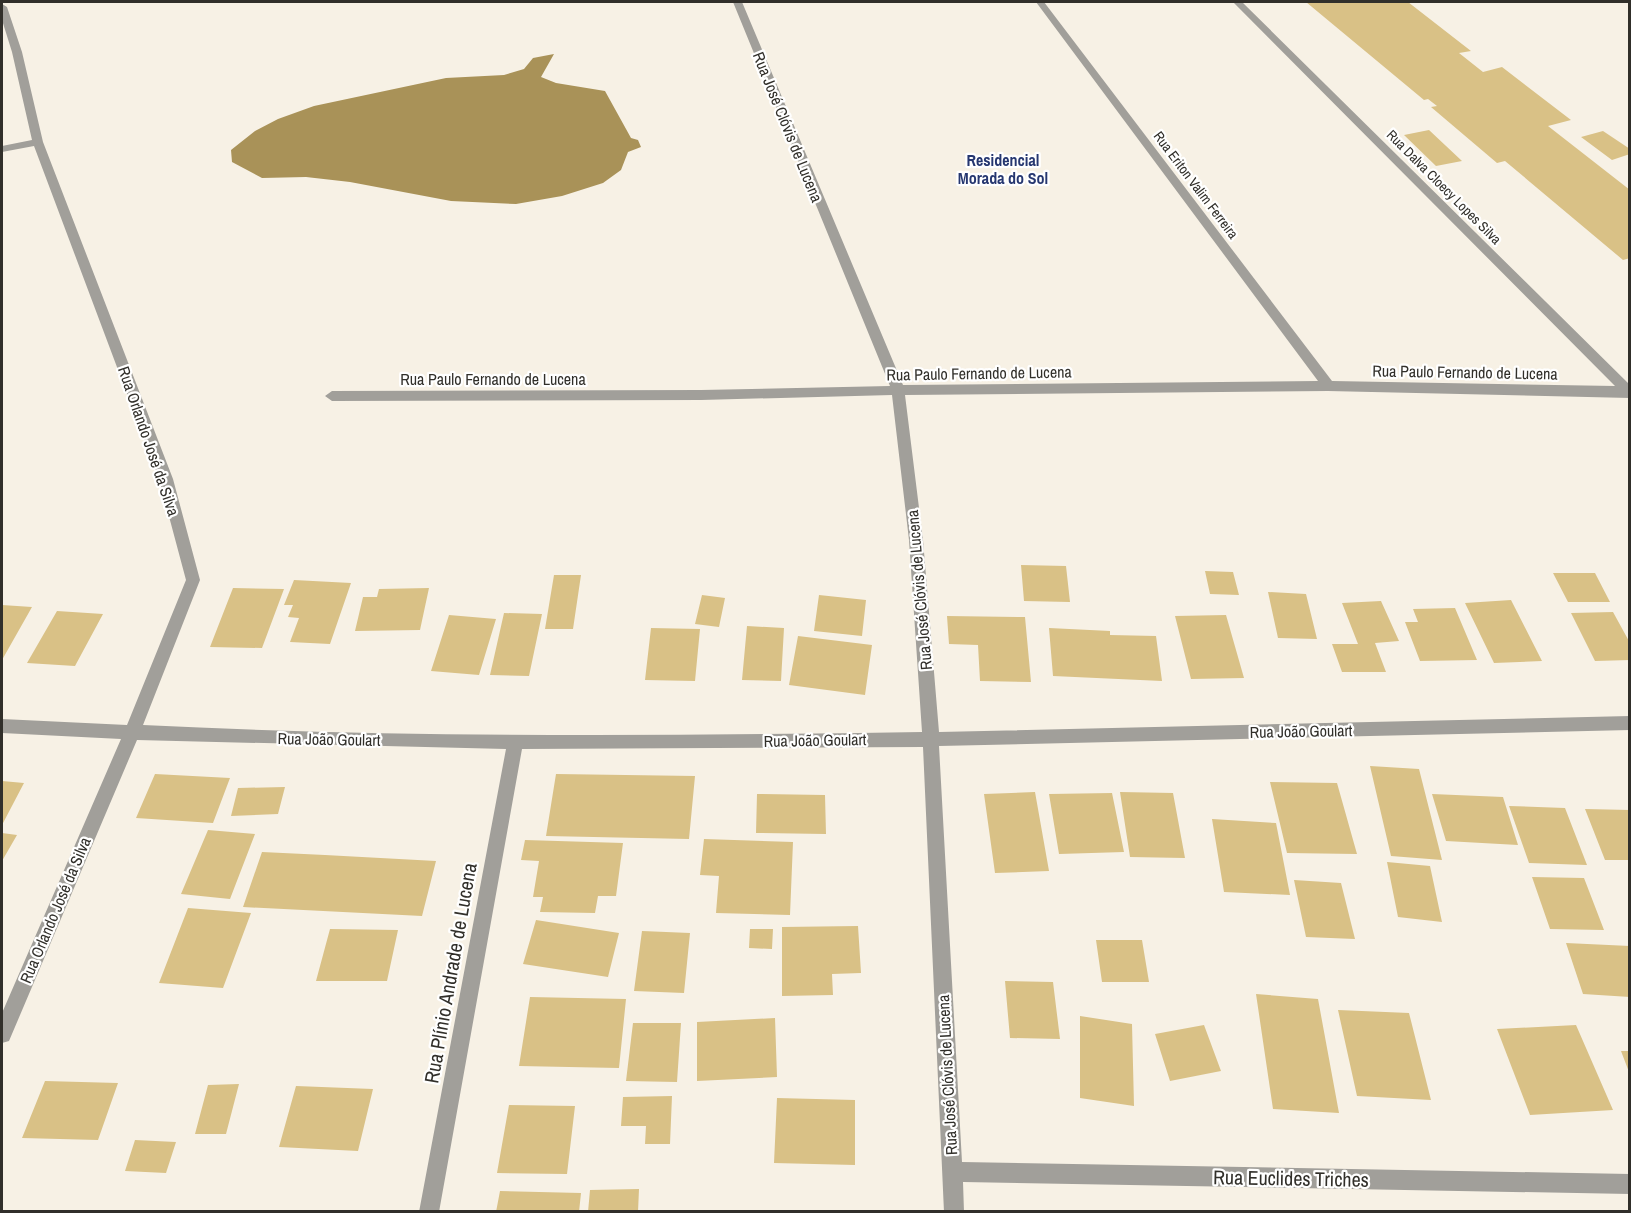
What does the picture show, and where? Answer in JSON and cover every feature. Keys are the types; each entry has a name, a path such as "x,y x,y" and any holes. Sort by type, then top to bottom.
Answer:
{"street":[{"name":"Rua José Clóvis de Lucena","path":"736,2 898,390 916,540 931,739 954,1212"},
{"name":"Rua Eriton Valim Ferreira","path":"1040,2 1328,386"},
{"name":"Rua Dalva Cloecy Lopes Silva","path":"1237,2 1628,392"},
{"name":"Rua Orlando José da Silva","path":"2,7 17,52 38,141 166,479 193,580 131,734 2,1034"},
{"path":"2,150 38,141"},
{"name":"Rua Paulo Fernando de Lucena","path":"332,396 701,395 898,390 1328,386 1628,392"},
{"name":"Rua João Goulart","path":"2,726 131,734 515,743 931,739 1629,723"},
{"name":"Rua Plínio Andrade de Lucena","path":"429,1212 515,743"},
{"name":"Rua Euclides Triches","path":"952,1172 1629,1187"}],"shaded area":[{"path":"554,54 541,77 556,83 605,91 631,138 638,140 641,147 628,152 621,170 603,183 562,196 516,204 451,201 350,182 306,177 262,178 232,162 231,150 255,131 278,119 314,106 446,78 504,75 524,69 533,58"}],"building":[{"path":"1306,2 1408,2 1471,51 1459,53 1483,72 1502,67 1571,120 1548,126 1630,190 1630,258 1623,260 1505,161 1497,163 1431,107 1437,106 1428,99 1424,100"},
{"path":"1429,130 1462,161 1436,166 1404,135"},
{"path":"1603,131 1630,149 1630,154 1612,160 1581,137"},
{"path":"1021,565 1066,566 1070,602 1024,601"},
{"path":"1205,571 1233,572 1239,595 1210,594"},
{"path":"1553,573 1595,573 1610,602 1568,602"},
{"path":"554,575 581,575 573,629 545,629"},
{"path":"294,580 351,583 330,644 290,642 299,618 288,617 293,605 284,605"},
{"path":"233,588 284,589 262,648 210,647"},
{"path":"429,588 420,630 355,631 363,597 377,597 379,589"},
{"path":"1268,592 1306,594 1317,639 1278,638"},
{"path":"702,595 725,598 719,627 695,624"},
{"path":"819,595 866,600 862,636 814,631"},
{"path":"1511,600 1542,661 1494,663 1465,603"},
{"path":"1381,601 1399,641 1375,643 1386,672 1342,672 1332,644 1358,644 1342,603"},
{"path":"2,605 32,607 2,660"},
{"path":"1455,608 1477,660 1420,661 1405,622 1418,622 1413,609"},
{"path":"57,611 103,614 75,666 27,663"},
{"path":"1613,612 1630,643 1630,660 1595,661 1571,613"},
{"path":"504,613 542,614 529,676 490,675"},
{"path":"449,615 496,619 479,675 431,671"},
{"path":"1226,615 1244,678 1191,679 1175,616"},
{"path":"947,616 1025,617 1031,682 980,681 978,645 949,644"},
{"path":"747,626 784,628 781,681 742,680"},
{"path":"651,628 700,629 695,681 645,680"},
{"path":"1049,628 1110,631 1110,635 1156,636 1162,681 1053,676"},
{"path":"798,636 872,645 865,695 789,685"},
{"path":"1370,766 1419,769 1442,860 1391,856"},
{"path":"155,774 230,778 213,823 136,818"},
{"path":"556,774 695,776 689,839 546,836"},
{"path":"2,781 24,783 2,825"},
{"path":"1270,782 1337,783 1357,854 1287,853"},
{"path":"285,787 278,814 231,816 238,788"},
{"path":"1035,792 1049,871 995,873 984,794"},
{"path":"1120,792 1173,793 1185,858 1130,857"},
{"path":"1112,793 1124,852 1059,854 1049,794"},
{"path":"757,794 825,795 826,834 756,833"},
{"path":"1432,794 1503,797 1518,845 1446,841"},
{"path":"1509,806 1565,808 1587,865 1529,863"},
{"path":"1585,809 1630,810 1630,860 1605,860"},
{"path":"1212,819 1276,823 1290,895 1224,892"},
{"path":"208,830 255,834 230,899 181,894"},
{"path":"2,833 17,835 2,861"},
{"path":"704,839 793,842 790,915 716,913 719,876 700,875"},
{"path":"525,840 623,843 616,896 598,896 595,913 540,912 543,897 533,897 539,861 521,860"},
{"path":"262,852 436,861 422,916 243,907"},
{"path":"1387,862 1430,866 1442,922 1398,917"},
{"path":"1532,877 1584,878 1604,930 1550,929"},
{"path":"1294,880 1341,883 1355,939 1306,937"},
{"path":"188,908 251,913 223,988 159,983"},
{"path":"536,920 619,933 608,977 523,964"},
{"path":"858,926 861,973 832,974 833,995 782,996 782,927"},
{"path":"330,929 398,930 387,981 316,981"},
{"path":"750,929 773,929 772,949 749,948"},
{"path":"642,931 690,933 684,993 634,991"},
{"path":"1096,940 1142,940 1149,982 1102,982"},
{"path":"1566,943 1630,946 1630,997 1583,994"},
{"path":"1005,981 1053,982 1060,1039 1010,1038"},
{"path":"1256,994 1318,999 1339,1113 1273,1109"},
{"path":"530,997 626,999 619,1068 519,1066"},
{"path":"1338,1010 1409,1013 1431,1100 1357,1096"},
{"path":"1080,1016 1132,1024 1134,1106 1080,1098"},
{"path":"775,1018 777,1077 697,1081 697,1022"},
{"path":"633,1023 681,1023 677,1082 626,1081"},
{"path":"1204,1025 1221,1071 1170,1081 1155,1034"},
{"path":"1576,1025 1613,1110 1530,1115 1497,1029"},
{"path":"1621,1051 1629,1051 1629,1072"},
{"path":"45,1081 118,1083 98,1140 22,1138"},
{"path":"239,1084 226,1134 195,1134 208,1085"},
{"path":"296,1086 373,1089 358,1151 279,1147"},
{"path":"672,1096 670,1144 645,1144 646,1126 621,1126 623,1097"},
{"path":"777,1098 855,1100 855,1165 774,1163"},
{"path":"509,1105 575,1106 567,1174 497,1173"},
{"path":"135,1140 176,1142 166,1173 125,1171"},
{"path":"639,1189 638,1212 588,1212 590,1190"},
{"path":"500,1191 581,1193 579,1212 496,1212"}],"district":[{"name":"Residencial Morada do Sol","path":"1003,169"}]}
